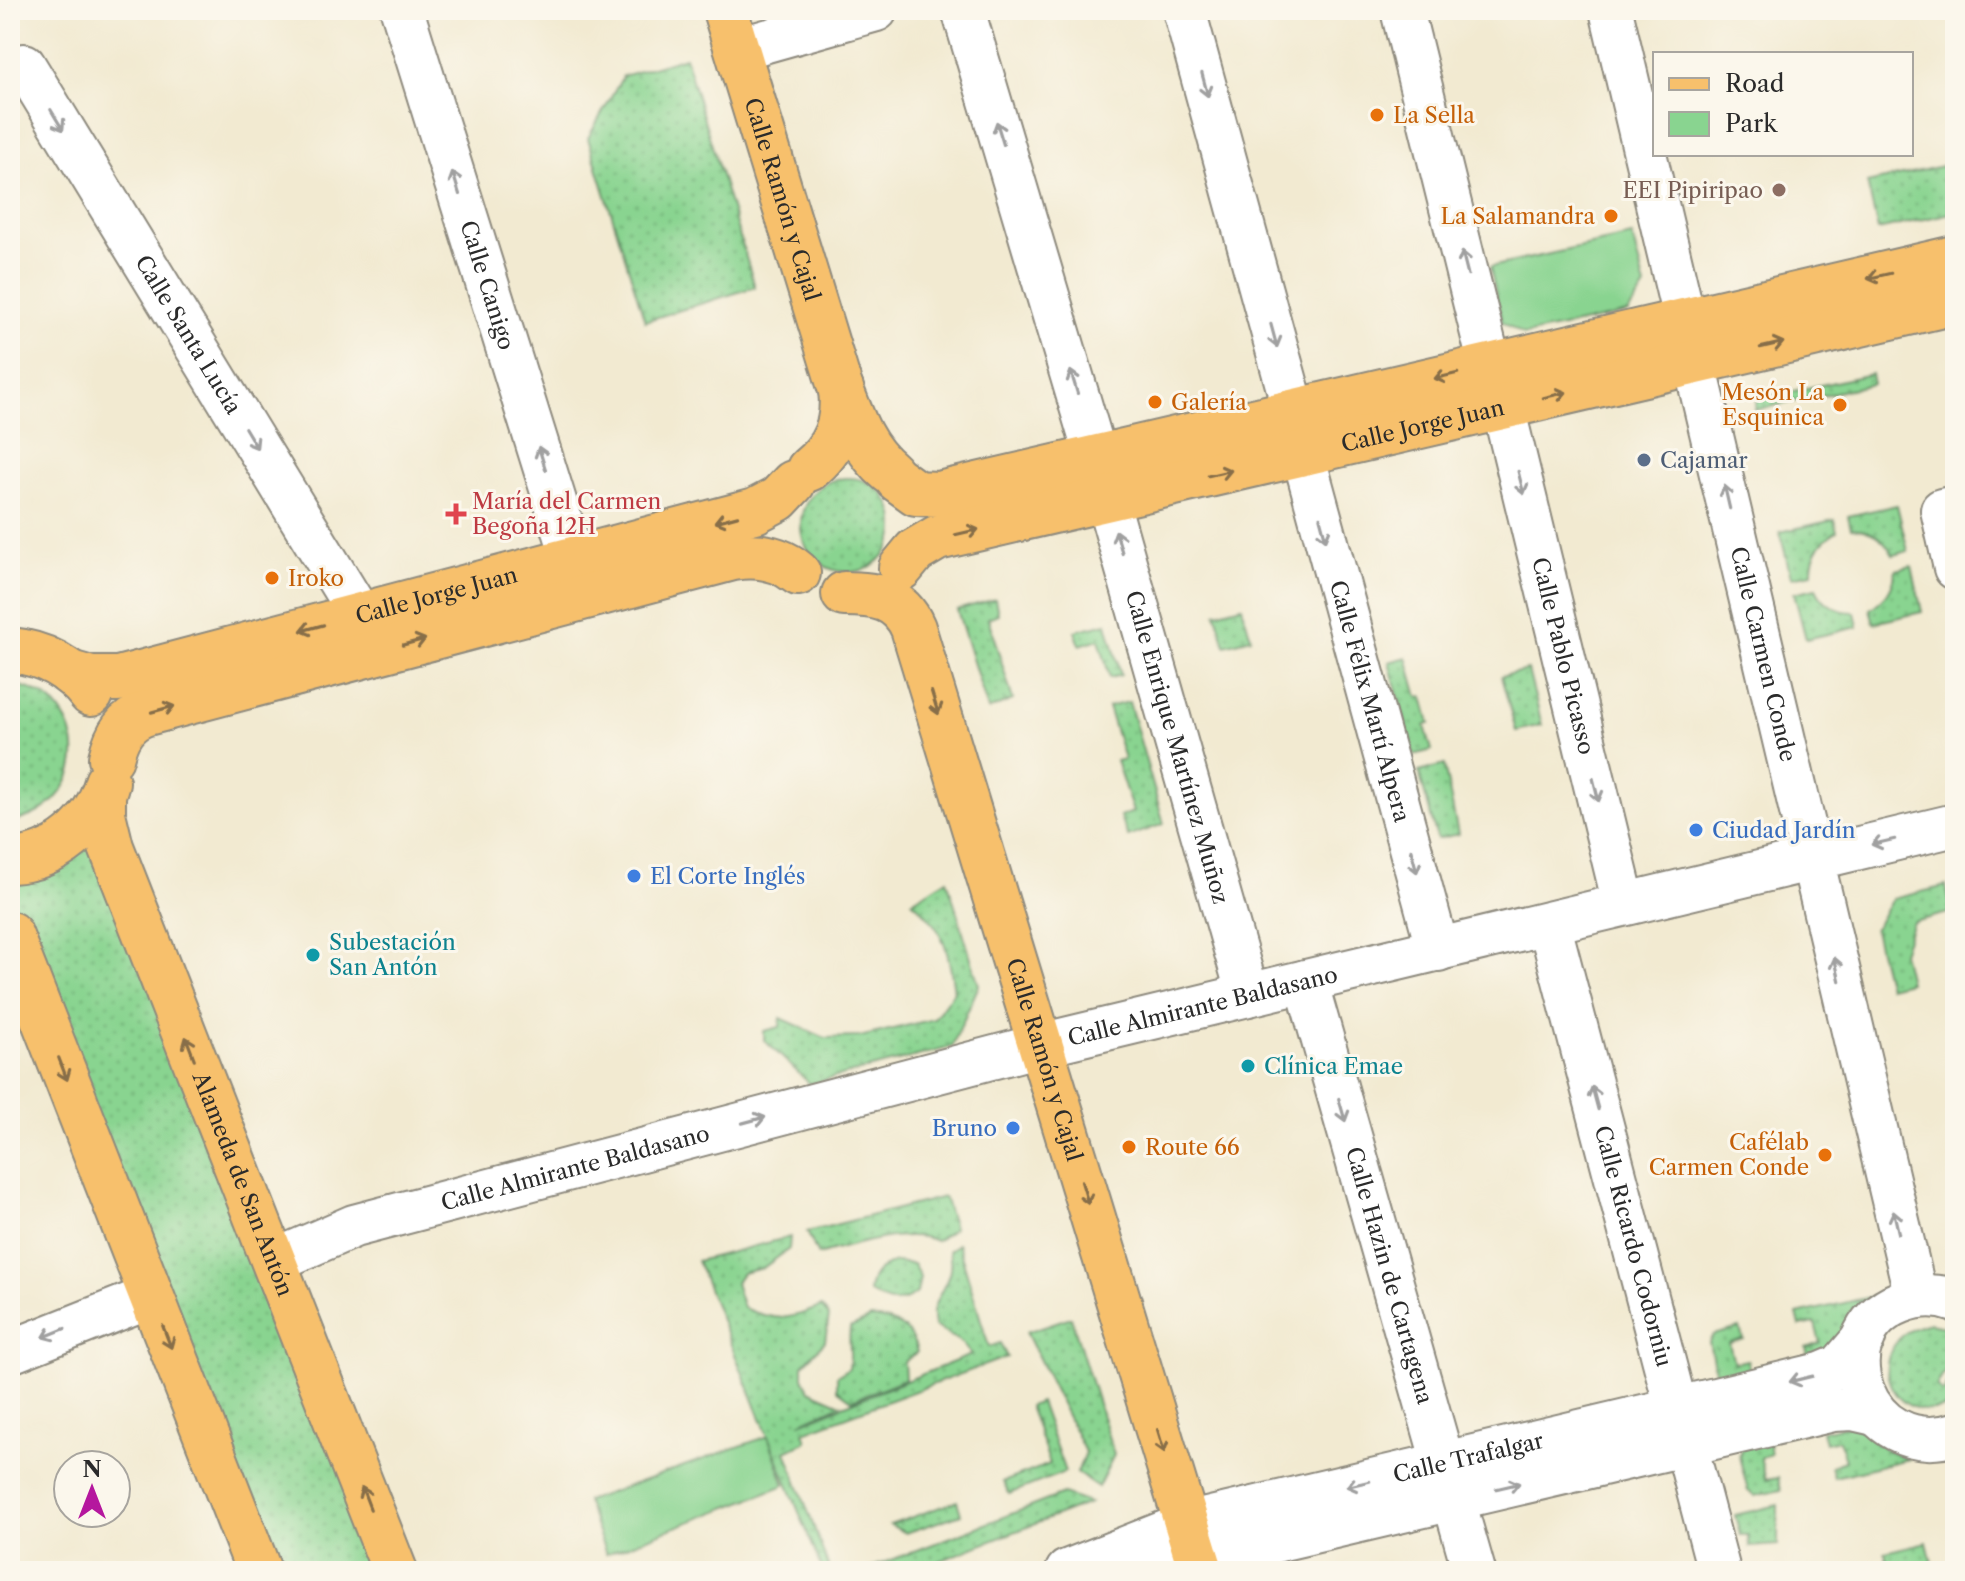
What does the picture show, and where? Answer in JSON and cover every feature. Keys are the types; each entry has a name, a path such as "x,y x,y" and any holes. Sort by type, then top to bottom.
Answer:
{"main road":[{"name":"Calle Ramón y Cajal","path":"731,30 840,387 860,435 874,457 894,476"},
{"name":"Calle Jorge Juan","path":"894,476 916,493 933,495 1955,258"},
{"name":"Calle Jorge Juan","path":"901,568 915,551 937,538 1955,302"},
{"name":"Calle Ramón y Cajal","path":"801,476 825,455 837,432 842,412 840,387"},
{"path":"844,457 868,461 894,476 911,501 915,528 909,554 901,568 879,585 844,594 819,587 798,573 781,545 778,523 783,502 801,476 831,459 844,457"},
{"name":"Calle Jorge Juan","path":"40,659 91,679 118,679 755,511 778,499 801,476"},
{"name":"Calle Jorge Juan","path":"10,861 44,854 66,842 88,821 123,728 134,717 733,558 766,557 784,563 798,573"},
{"name":"Calle Ramón y Cajal","path":"844,594 876,595 894,602 910,622 1040,1045 1186,1557"},
{"name":"Alameda de San Antón","path":"10,617 21,638 40,659 90,692 102,712 109,735 103,814 111,847 395,1571"},
{"path":"10,934 259,1571"}],"street":[{"name":"Calle Canigo","path":"402,10 573,559"},
{"path":"731,30 876,10"},
{"path":"963,10 1096,457"},
{"path":"1184,10 1294,411"},
{"path":"1402,10 1490,366"},
{"name":"Calle Carmen Conde","path":"1611,10 1812,859 1935,1299"},
{"name":"Calle Santa Lucía","path":"10,68 24,65 360,615"},
{"name":"Calle Pablo Picasso","path":"1503,407 1624,904"},
{"name":"Calle Félix Martí Alpera","path":"1303,454 1438,950"},
{"name":"Calle Enrique Martínez Muñoz","path":"1107,499 1248,995"},
{"path":"1955,507 1942,510 1955,568"},
{"name":"Calle Almirante Baldasano","path":"274,1261 354,1226 1040,1045 1955,825"},
{"name":"Calle Ricardo Codorniu","path":"1549,923 1719,1571"},
{"name":"Calle Hazin de Cartagena","path":"1306,981 1474,1571"},
{"path":"10,1352 151,1296"},
{"name":"Calle Trafalgar","path":"1682,1427 1831,1371 1847,1360 1886,1311 1935,1299"},
{"path":"1864,1338 1859,1378 1862,1391 1875,1414 1904,1434 1953,1446"},
{"name":"Calle Trafalgar","path":"1067,1571 1186,1557 1448,1482 1682,1427 1833,1410 1853,1409 1875,1414"}],"green space":[{"path":"685,57 755,287 645,321 588,138 623,76"},
{"path":"1955,163 1955,212 1878,230 1867,183"},
{"path":"1632,236 1645,287 1628,313 1525,335 1502,322 1490,267"},
{"path":"1871,374 1873,384 1755,410 1757,399"},
{"path":"848,478 866,481 881,492 892,507 895,525 892,543 881,558 866,569 848,572 830,569 815,558 804,543 801,525 804,507 815,492 830,481"},
{"path":"1897,505 1908,551 1893,555 1876,536 1851,528 1848,516"},
{"path":"1834,520 1837,531 1818,548 1812,573 1791,577 1780,532"},
{"path":"1912,566 1922,612 1874,623 1870,609 1888,592 1896,570"},
{"path":"1816,588 1832,606 1855,612 1858,627 1806,639 1794,593"},
{"path":"995,599 998,614 988,618 1013,700 988,710 957,610"},
{"path":"1242,606 1251,638 1225,645 1216,613"},
{"path":"1107,623 1121,675 1110,678 1099,639 1080,645 1075,631"},
{"path":"1407,657 1418,697 1423,697 1430,723 1425,726 1432,750 1414,755 1389,662"},
{"path":"1528,670 1542,725 1516,731 1501,676"},
{"path":"11,683 40,694 55,705 67,723 73,741 74,760 60,793 47,806 30,816 10,822"},
{"path":"1129,702 1164,824 1128,837 1120,817 1133,812 1116,761 1124,759 1108,707"},
{"path":"1444,765 1458,834 1437,839 1419,772"},
{"path":"88,821 395,1571 259,1571 10,934 10,861"},
{"path":"947,879 979,985 952,1047 810,1084 764,1040 764,1031 780,1027 781,1018 825,1038 860,1037 934,1019 954,991 943,941 932,921 912,901"},
{"path":"1946,886 1952,912 1913,922 1902,952 1909,982 1888,987 1874,930 1892,899"},
{"path":"944,1197 954,1228 936,1241 924,1237 894,1237 818,1255 807,1232"},
{"path":"790,1237 789,1249 763,1268 742,1273 735,1283 743,1308 755,1313 782,1318 821,1307 829,1316 825,1341 803,1365 803,1377 809,1390 841,1404 800,1423 971,1355 962,1343 934,1326 933,1321 934,1307 949,1274 949,1251 958,1244 989,1347 1000,1343 1007,1357 804,1432 807,1441 786,1451 830,1571 823,1571 697,1261"},
{"path":"895,1262 913,1264 920,1277 917,1293 893,1302 869,1292 876,1272"},
{"path":"1870,1297 1840,1345 1809,1359 1806,1348 1820,1343 1815,1323 1800,1326 1797,1314"},
{"path":"1071,1317 1114,1455 1098,1487 1077,1473 1085,1452 1026,1332"},
{"path":"871,1318 888,1321 907,1331 917,1352 904,1362 905,1379 852,1400 837,1389 837,1376 849,1368 850,1328"},
{"path":"1930,1323 1955,1331 1955,1371 1947,1369 1936,1386 1943,1393 1955,1373 1955,1404 1932,1410 1912,1407 1898,1396 1889,1382 1887,1364 1893,1347 1907,1333"},
{"path":"1740,1328 1743,1339 1729,1343 1734,1363 1747,1360 1750,1371 1724,1377 1715,1371 1709,1342 1713,1335"},
{"path":"1040,1402 1065,1472 1009,1494 1003,1482 1050,1464 1029,1406"},
{"path":"1849,1425 1861,1430 1886,1450 1908,1459 1834,1477 1831,1466 1845,1461 1839,1440 1825,1443 1822,1431"},
{"path":"768,1436 785,1485 606,1554 586,1501"},
{"path":"1769,1443 1771,1454 1760,1458 1766,1480 1778,1478 1781,1490 1755,1496 1748,1491 1739,1456 1743,1448"},
{"path":"1063,1494 1089,1503 914,1571 863,1571"},
{"path":"957,1501 961,1514 906,1533 890,1525"},
{"path":"1778,1505 1778,1545 1749,1547 1748,1535 1740,1535 1735,1515"},
{"path":"1927,1542 1934,1571 1889,1571 1885,1552"}],"place":[{"name":"La Sella","path":"1377,115"},
{"name":"EEI Pipiripao","path":"1779,190"},
{"name":"La Salamandra","path":"1611,216"},
{"name":"Galería","path":"1155,402"},
{"name":"Mesón La Esquinica","path":"1840,405"},
{"name":"Cajamar","path":"1644,460"},
{"name":"María del Carmen Begoña 12H","path":"456,514"},
{"name":"Iroko","path":"272,578"},
{"name":"Ciudad Jardín","path":"1696,830"},
{"name":"El Corte Inglés","path":"634,876"},
{"name":"Subestación San Antón","path":"313,955"},
{"name":"Clínica Emae","path":"1248,1066"},
{"name":"Bruno","path":"1013,1128"},
{"name":"Route 66","path":"1129,1147"},
{"name":"Cafélab Carmen Conde","path":"1825,1155"}]}
